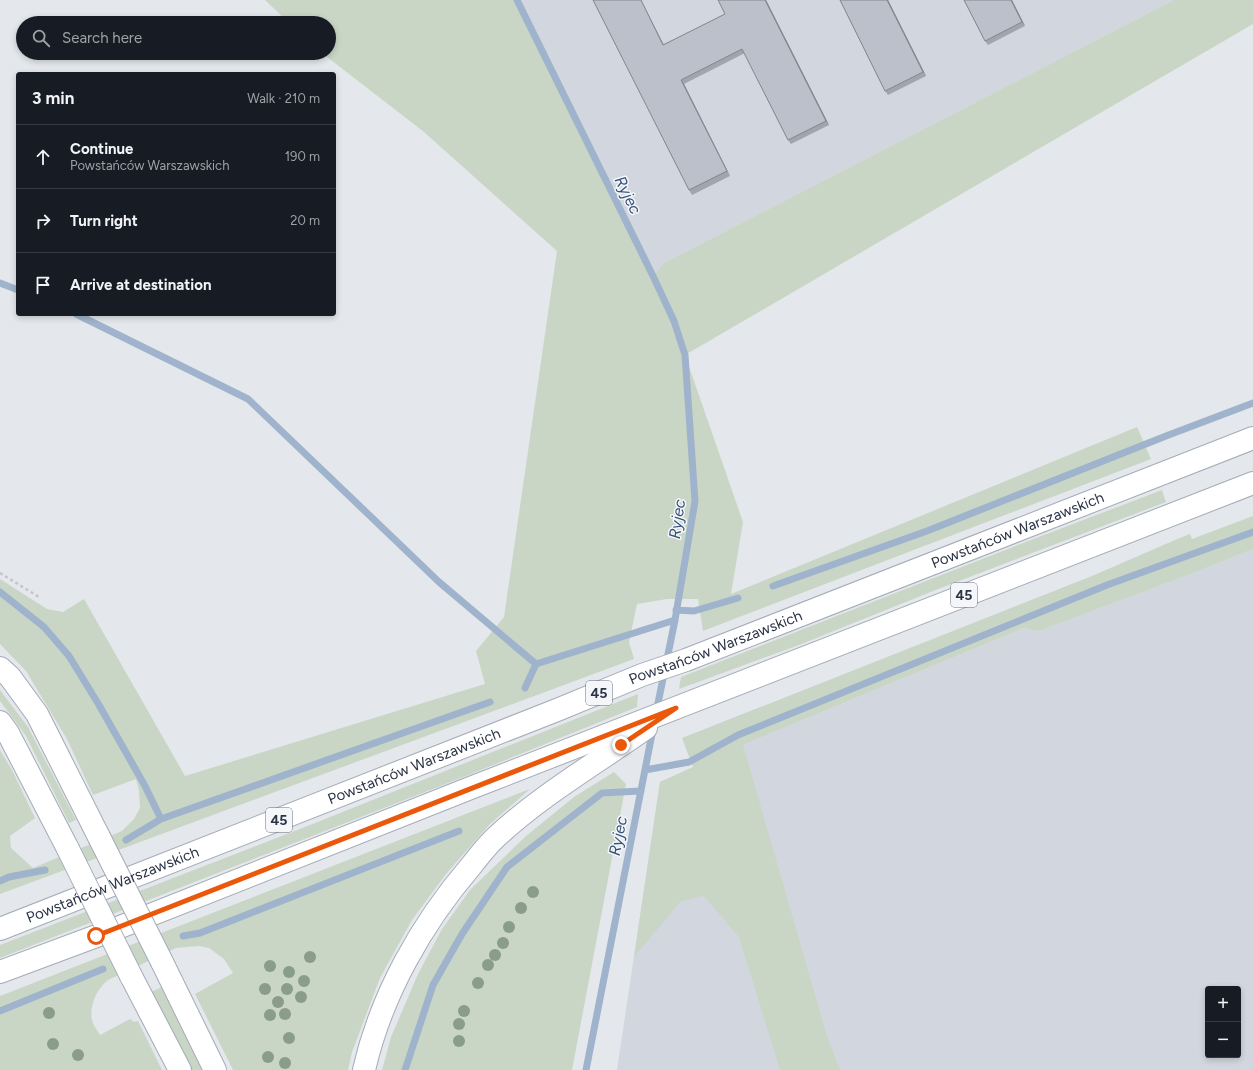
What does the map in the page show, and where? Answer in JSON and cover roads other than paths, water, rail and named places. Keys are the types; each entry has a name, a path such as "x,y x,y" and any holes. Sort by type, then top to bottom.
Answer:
{"main road":[{"name":"Powstańców Warszawskich","path":"0,929 542,716 642,675 686,660 1253,438"},
{"name":"45","path":"633,731 676,708 1253,483"},
{"path":"0,668 10,677 37,714 215,1070"},
{"path":"0,722 8,733 180,1070"},
{"path":"0,972 633,731"},
{"path":"364,1070 378,1023 390,994 419,938 451,890 492,841 514,822 633,731"}],"waterway":[{"name":"Ryjec","path":"517,0 653,276 674,321 685,355 695,501 675,620 656,713"},
{"path":"0,283 16,289"},
{"path":"80,316 248,399 439,582 536,664 675,620"},
{"path":"773,586 927,531 1253,403"},
{"path":"645,770 689,762 738,735 1107,585 1253,532"},
{"path":"0,592 44,627 69,656 145,786 161,819"},
{"path":"676,610 694,611 738,598"},
{"path":"525,688 536,664"},
{"path":"126,840 161,819 490,702"},
{"name":"Ryjec","path":"586,1070 653,729"},
{"path":"405,1070 433,985 462,934 507,867 602,793 641,791"},
{"path":"183,936 200,933 459,831"},
{"path":"0,881 9,877 45,870"},
{"path":"0,1011 103,969"}]}
